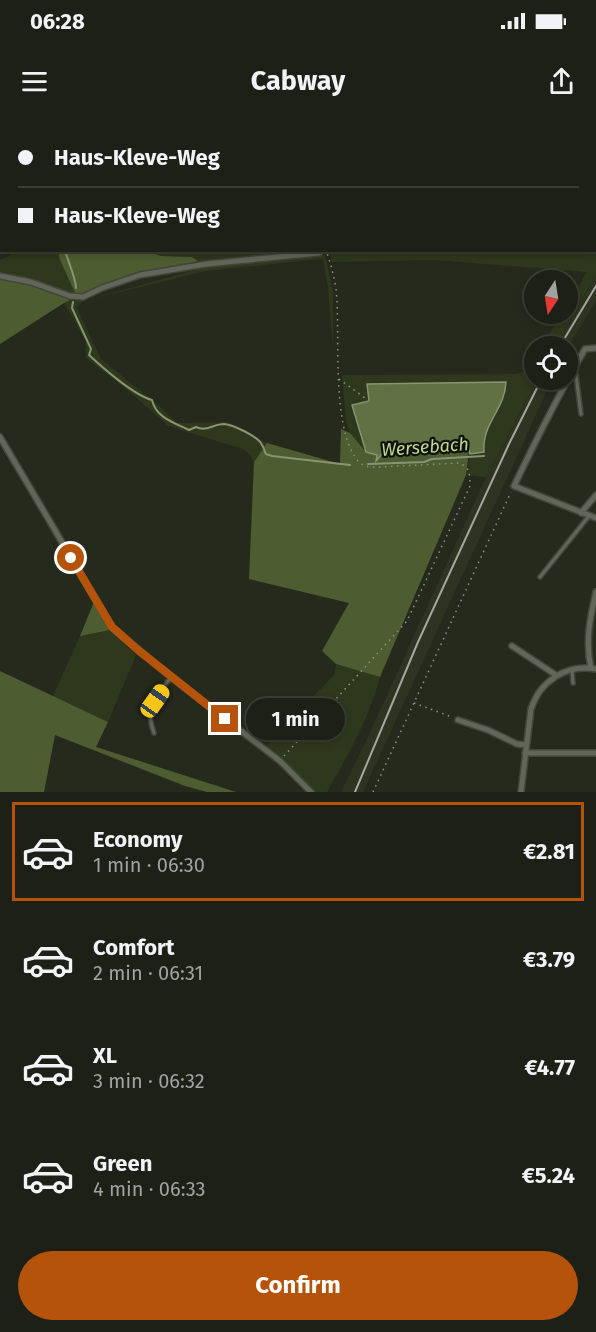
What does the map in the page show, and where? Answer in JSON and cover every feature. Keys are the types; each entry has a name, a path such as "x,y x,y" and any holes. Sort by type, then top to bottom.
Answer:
{"street":[{"path":"0,276 31,282 70,296 83,297 140,275 206,264 321,252"},
{"path":"578,361 585,349 596,348"},
{"path":"562,390 514,486 596,519"},
{"path":"0,437 112,627 171,677 280,761 310,792"},
{"path":"581,513 596,495"},
{"path":"520,792 531,709 536,696 556,675 572,670 594,669 588,654 590,619 596,592"},
{"path":"512,646 556,675"},
{"path":"458,720 488,730 517,744 526,745"},
{"path":"525,753 596,753"}],"lane":[{"path":"578,390 581,414"},
{"path":"540,577 589,516"},
{"path":"572,670 573,683"},
{"path":"154,733 149,717 150,711 171,677"}],"path":[{"path":"280,761 407,621 470,486 470,473 465,465 459,463 379,467 366,466 358,462 349,444 344,426 338,378 336,291 327,252"},
{"path":"338,378 365,398"},
{"path":"373,792 412,703 514,486"},
{"path":"412,703 458,720"}],"shaded area":[{"path":"17,252 58,252 75,293 70,294 0,274 0,260"},
{"path":"58,252 148,252 161,256 192,257 198,261 84,293 75,293"},
{"path":"148,252 300,252 198,261 192,257 161,256"},
{"path":"329,252 596,252 596,275 578,306 578,287 587,272 434,260 332,262"},
{"path":"325,255 333,291 333,349 323,259 206,271 83,301 206,267"},
{"path":"596,275 596,301 575,336 561,336 568,324 578,324 578,306"},
{"path":"0,279 30,284 72,299 0,344"},
{"path":"72,299 83,301 77,308 101,359 177,423 228,422 267,443 254,462 243,449 168,426 86,358 86,341 64,303"},
{"path":"555,324 568,324 561,336 548,336"},
{"path":"524,372 524,390 532,390 486,477 466,475 470,454 484,452 484,434 505,395 369,401 352,405 366,452 350,433 346,422 342,375 516,374"},
{"path":"506,382 502,401 486,432 484,452 470,454 469,450 462,447 444,444 383,452 376,461 377,455 366,452 352,405 369,401 367,384"},
{"path":"532,390 547,390 363,792 341,792 373,726 486,477"},
{"path":"341,429 350,433 366,452 378,455 409,447 450,444 469,450 466,475 380,677 336,664 322,651 349,603 249,579 254,462 267,443 340,464"},
{"path":"94,602 110,630 80,636"},
{"path":"110,630 136,655 108,722 53,696 80,636"},
{"path":"336,664 380,677 364,722 327,792 314,792 276,753 266,746 334,675"},
{"path":"0,671 108,722 96,747 236,792 207,792 185,786 55,735 44,792 0,792"}],"waterway":[{"name":"Wersebach","path":"66,252 76,288"},
{"name":"Wersebach","path":"73,302 72,308 91,349 89,355 128,387 152,400 154,406 167,419 189,430 220,424 233,426 256,438 266,454 272,456 350,465"},
{"name":"Wersebach","path":"368,464 424,462 432,459 484,456"}],"railway":[{"path":"566,336 596,286"},
{"path":"355,792 418,642 536,390"}],"route":[{"path":"71,558 112,627 225,719"}]}
